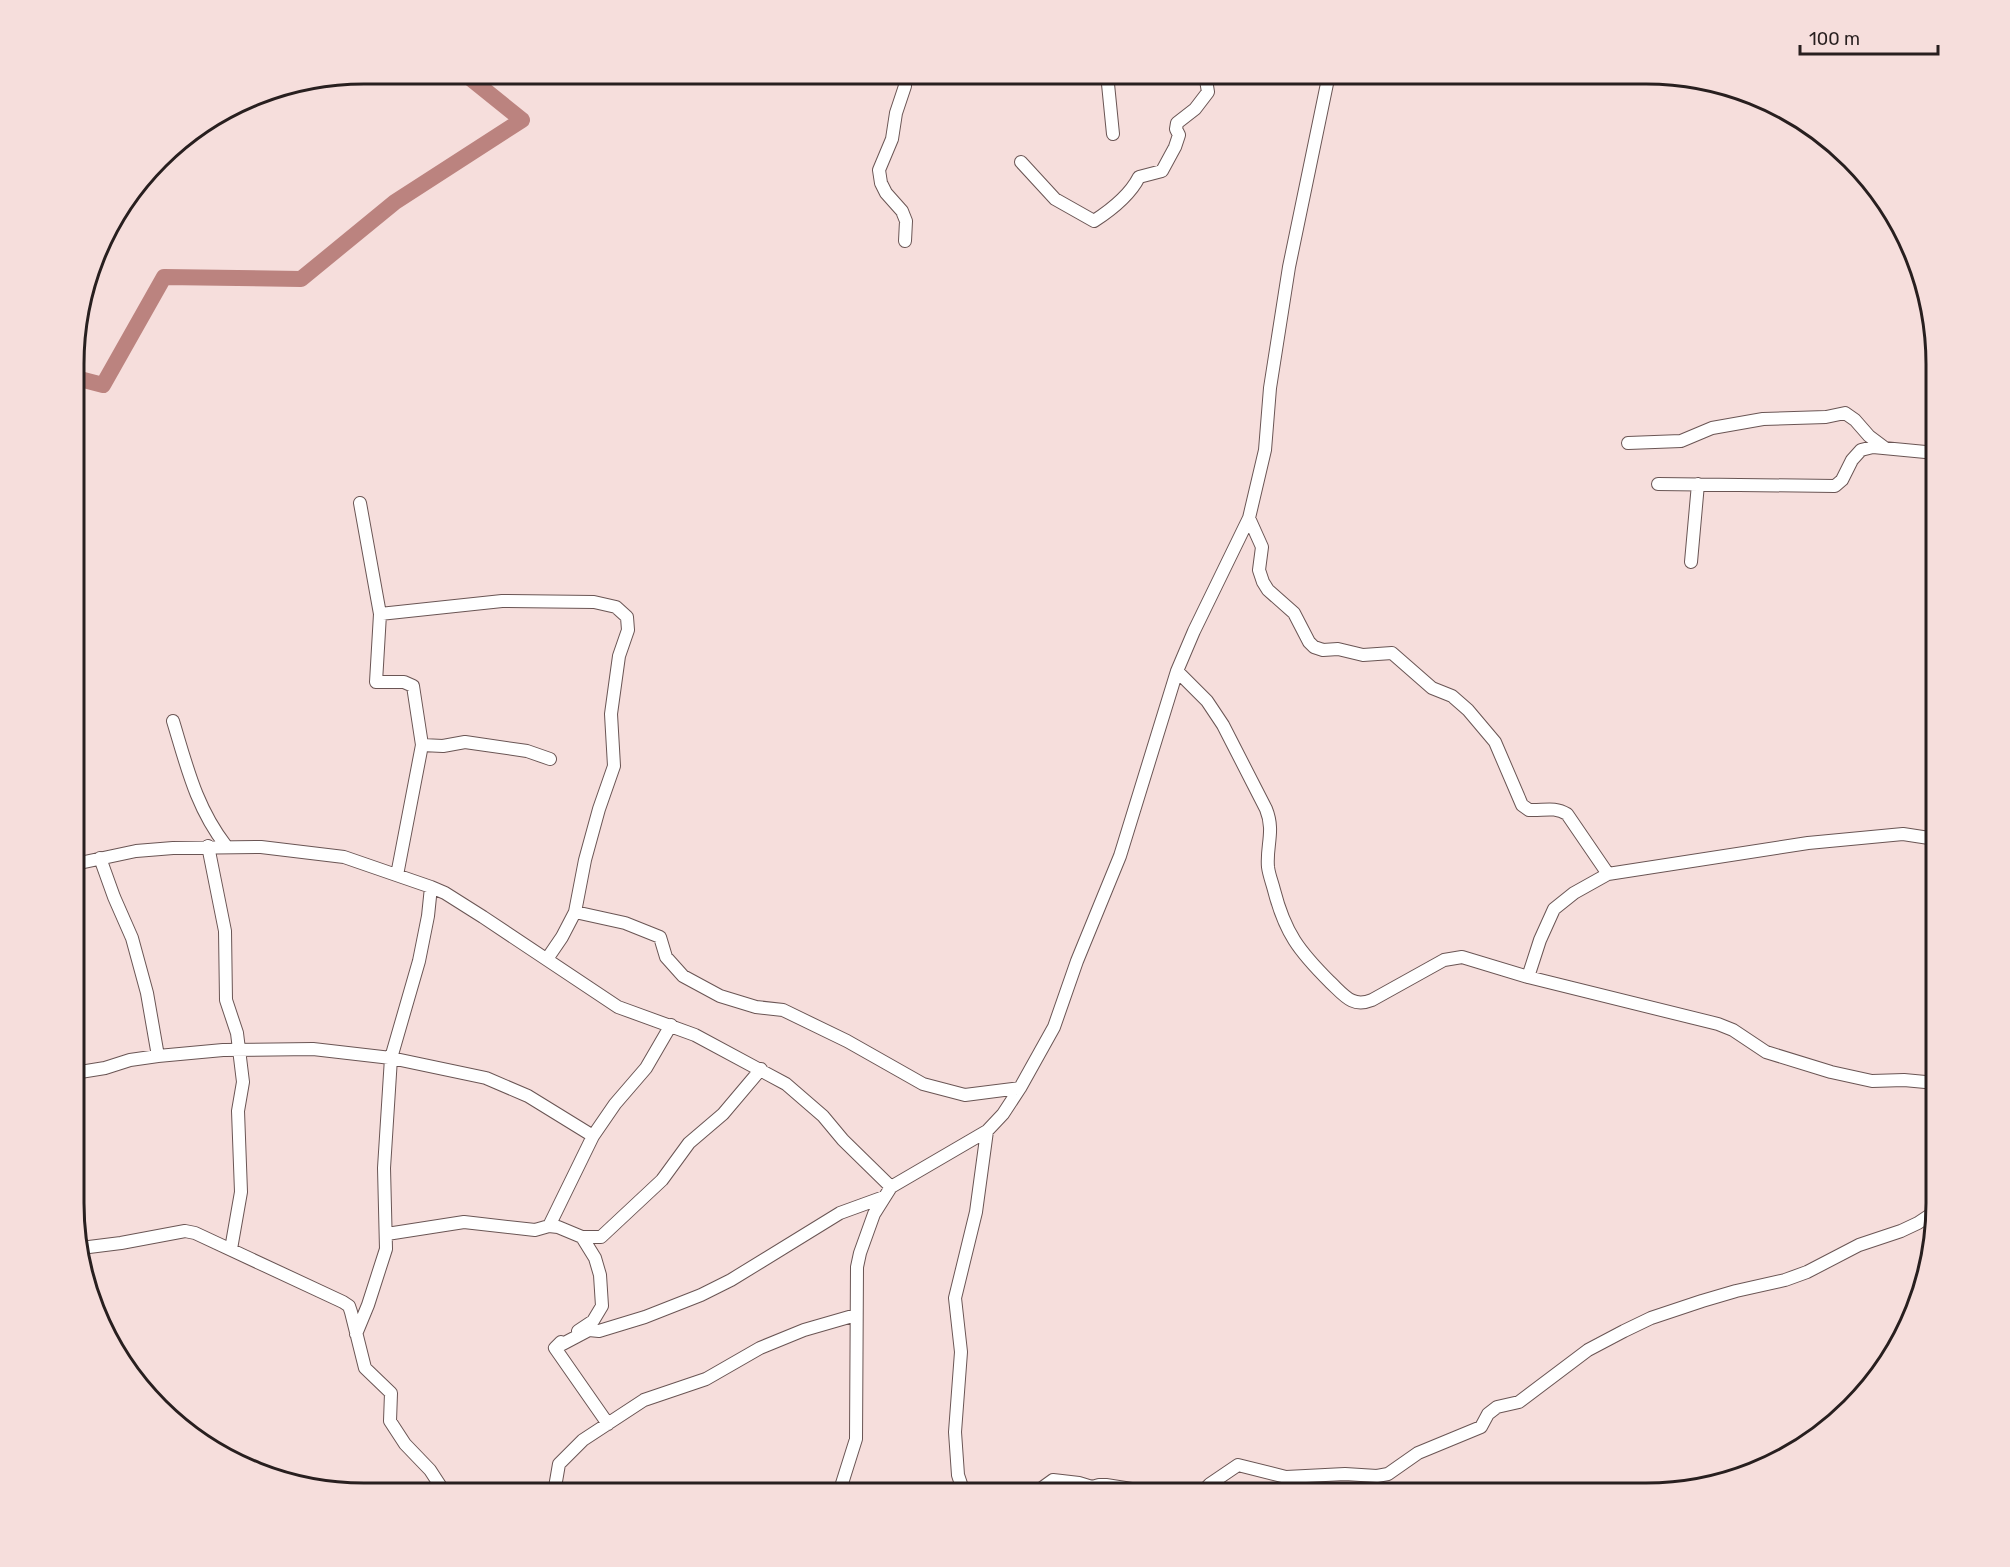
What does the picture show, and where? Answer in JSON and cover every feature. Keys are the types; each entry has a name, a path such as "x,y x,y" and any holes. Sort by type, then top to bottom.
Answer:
{"street":[{"path":"905,84 896,113 892,139 879,170 881,183 886,193 902,211 906,222 905,241"},
{"path":"1108,84 1113,134"},
{"path":"1022,162 1055,199 1094,221 1116,204 1134,186 1139,177 1162,171 1179,135 1176,129 1177,123 1195,109 1208,92 1208,84"},
{"path":"555,1348 589,1330 599,1331 645,1317 701,1295 731,1280 840,1213 888,1192 987,1131 1003,1114 1020,1088 1054,1027 1077,962 1120,855 1177,671 1249,518 1265,450 1270,387 1289,267 1327,84"},
{"path":"1629,443 1681,441 1712,428 1764,419 1826,417 1845,413 1885,448"},
{"path":"1658,484 1835,486 1842,480 1852,460 1861,450 1873,447 1926,452"},
{"path":"1691,562 1698,484"},
{"path":"360,503 380,614 376,682 404,682 413,686 422,745 397,875"},
{"path":"1249,518 1262,547 1259,570 1263,582 1268,590 1294,612 1309,642 1314,647 1323,650 1338,649 1363,655 1392,653 1432,688 1452,696 1495,742 1522,805 1529,810 1550,808 1567,814 1608,874"},
{"path":"380,614 502,601 594,602 616,607 627,617 628,630 618,656 611,714 614,766 585,860 575,912 547,959"},
{"path":"1177,671 1207,701 1223,725 1271,820 1268,867 1278,907 1288,933 1309,961 1354,1003 1365,1003 1448,958 1462,957 1528,977 1718,1024 1733,1030 1766,1052 1831,1072 1872,1081 1926,1082"},
{"path":"173,721 198,800 211,827 226,846"},
{"path":"422,745 443,746 465,742 527,751 550,759"},
{"path":"1528,977 1539,940 1554,909 1574,893 1608,874 1808,843 1903,834 1926,838"},
{"path":"208,846 225,931 225,1000 237,1033 243,1082 238,1111 241,1192 231,1249"},
{"path":"84,862 136,851 208,846 285,849 344,857 431,887 475,912 618,1007 695,1035 786,1084 823,1116 888,1192"},
{"path":"100,858 132,938 147,993 158,1056"},
{"path":"356,1334 386,1249 384,1168 391,1058 419,961 431,887"},
{"path":"575,912 625,923 660,937 666,957 684,976 720,996 756,1006 783,1010 847,1041 923,1084 965,1095 1020,1088"},
{"path":"549,1226 593,1136 615,1104 646,1068 671,1025"},
{"path":"84,1071 158,1056 239,1050 313,1048 391,1058 486,1078 528,1096 593,1136"},
{"path":"387,1234 464,1222 535,1230 549,1226 558,1227 582,1237 602,1237 668,1174 689,1143 723,1114 761,1069"},
{"path":"961,1483 958,1475 956,1432 961,1352 955,1298 976,1212 987,1131"},
{"path":"842,1483 856,1440 856,1315 860,1253 874,1214 888,1192"},
{"path":"1211,1483 1238,1465 1286,1477 1345,1474 1383,1476 1418,1453 1481,1427 1488,1414 1497,1407 1519,1402 1588,1350 1651,1318 1702,1301 1785,1280 1807,1272 1859,1245 1900,1231 1925,1218"},
{"path":"87,1247 185,1231 203,1236 344,1302 349,1306 351,1312 365,1368 391,1393 390,1421 405,1444 430,1470 438,1483"},
{"path":"555,1348 593,1321 602,1306 600,1275 595,1258 582,1237"},
{"path":"556,1483 559,1464 583,1440 644,1400 706,1379 760,1348 804,1330 856,1315"},
{"path":"555,1348 608,1424"},
{"path":"1049,1483 1053,1480 1079,1483"}],"waterway":[{"path":"84,380 103,385 164,277 301,279 395,202 522,120 477,84"}]}
